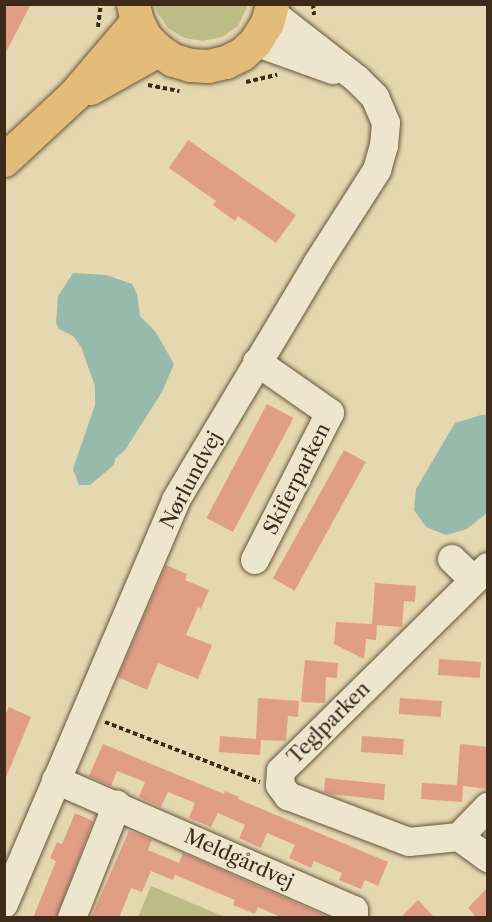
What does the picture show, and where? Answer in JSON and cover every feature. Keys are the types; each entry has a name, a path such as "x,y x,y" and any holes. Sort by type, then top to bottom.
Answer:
{"main road":[{"path":"135,13 145,37 158,50 173,60 190,65 208,66 226,62 242,54 255,42 272,8"},
{"path":"7,157 74,95 135,13"},
{"path":"74,95 158,50"}],"street":[{"name":"Nørlundvej","path":"4,904 176,500 257,362 376,170 384,146 386,123 375,97 357,79 272,8"},
{"name":"Nørlundvej","path":"255,42 357,79"},
{"name":"Skiferparken","path":"255,560 330,413 257,362"},
{"name":"Teglparken","path":"452,559 481,574 280,771 280,785 288,796 409,842 459,837"},
{"name":"Meldgårdvej","path":"56,780 354,910 354,918"},
{"path":"72,918 117,805"},
{"path":"488,807 459,837 488,858"}],"path":[{"path":"85,714 252,782 280,785"}],"green space":[{"path":"155,4 248,5 238,26 222,37 203,41 184,38 168,28 157,12"},
{"path":"151,886 225,917 138,917"}],"shaded area":[{"path":"73,273 106,275 132,284 137,294 140,316 155,331 174,364 162,392 125,450 115,459 114,465 90,485 79,485 73,469 95,405 95,386 81,347 73,336 59,329 56,323 58,296"},
{"path":"487,415 487,513 467,529 446,535 426,527 414,510 416,489 455,423"}],"building":[{"path":"4,4 31,4 4,56"},
{"path":"188,140 296,215 276,243 238,216 235,221 213,205 216,201 169,168"},
{"path":"267,404 293,418 233,532 206,518"},
{"path":"344,450 366,462 295,591 273,579"},
{"path":"166,565 187,574 185,580 209,590 201,609 198,607 186,635 212,645 198,679 158,663 147,690 118,677"},
{"path":"375,583 416,586 415,602 404,601 402,627 377,625 376,640 366,639 364,659 334,644 336,622 372,624"},
{"path":"439,659 481,662 480,678 438,675"},
{"path":"305,660 338,663 337,678 326,677 325,703 301,702"},
{"path":"258,698 299,701 298,717 288,716 286,741 261,740 260,755 219,752 220,736 256,739"},
{"path":"400,698 442,701 441,717 399,714"},
{"path":"9,707 31,717 5,780 4,717"},
{"path":"362,736 404,739 403,755 361,752"},
{"path":"103,744 224,794 225,791 239,797 238,799 388,862 378,886 365,880 361,889 339,880 342,873 314,861 311,868 289,858 295,845 267,833 261,848 239,838 245,825 218,813 211,827 189,818 195,803 168,792 161,807 139,797 145,782 117,771 111,786 89,776"},
{"path":"460,744 488,747 488,789 463,786 462,802 421,799 422,783 457,785"},
{"path":"325,778 385,784 384,800 324,792"},
{"path":"75,813 93,821 56,918 33,918 56,861 50,858 57,842 62,844"},
{"path":"129,831 152,840 148,850 179,863 183,853 330,918 283,918 258,907 255,914 233,905 235,900 175,875 173,880 151,871 142,892 131,888 119,918 91,918"},
{"path":"488,887 488,918 477,918 468,908"},
{"path":"418,900 435,918 400,918"}]}
